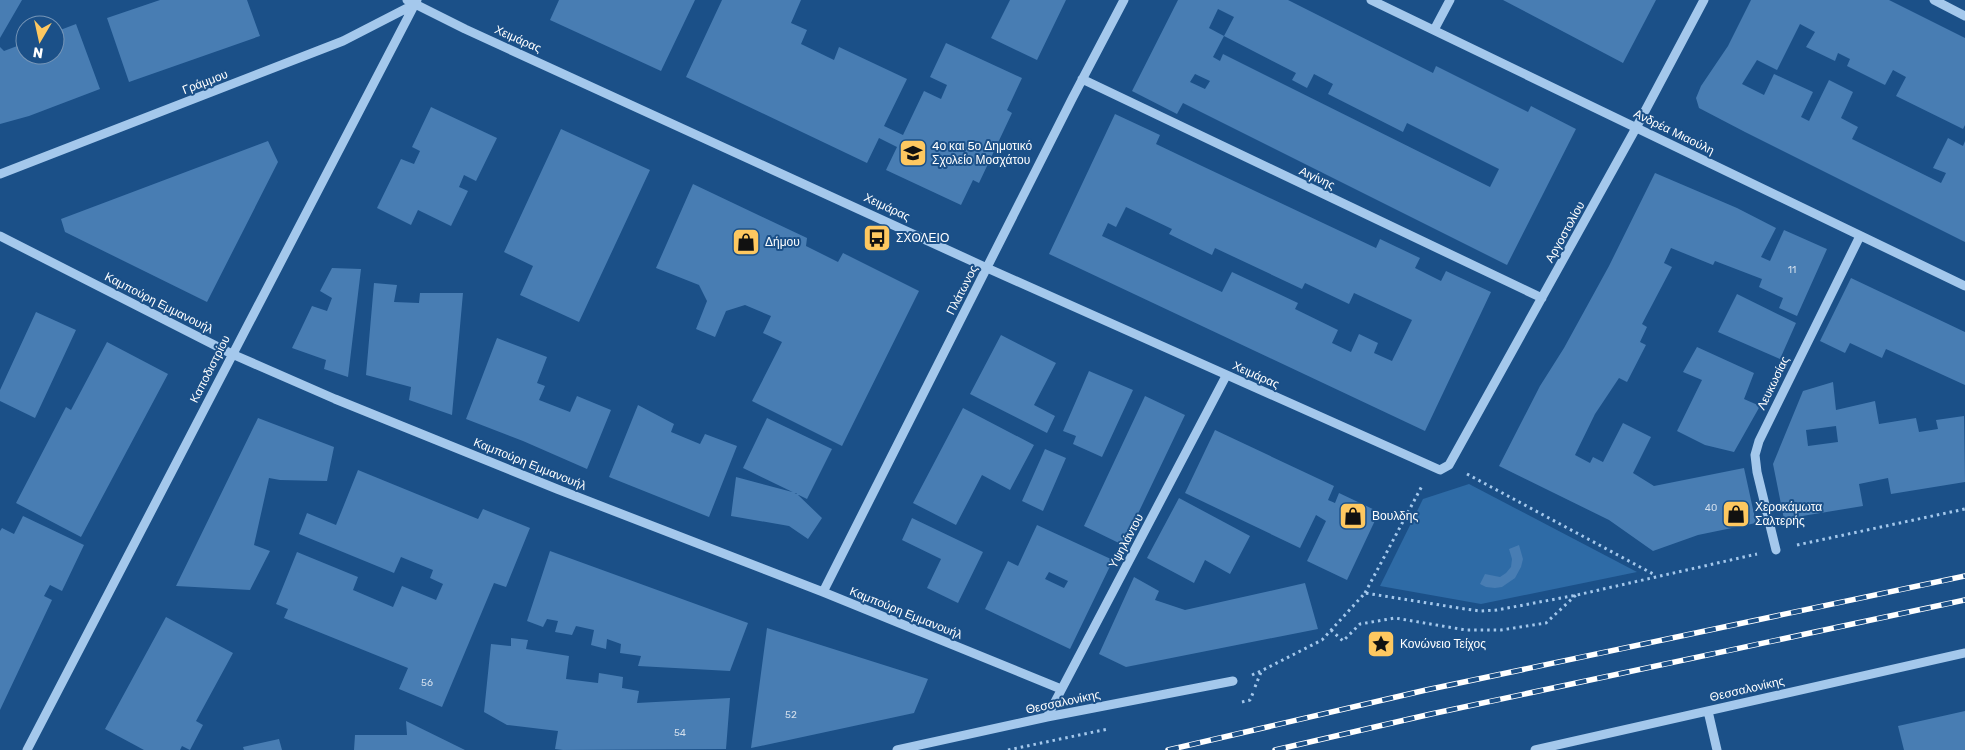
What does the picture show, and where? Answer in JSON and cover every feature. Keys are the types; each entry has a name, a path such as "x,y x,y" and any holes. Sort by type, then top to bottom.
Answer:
{"street":[{"name":"Πλάτωνος","path":"823,592 1082,79 1124,0"},
{"name":"Ανδρέα Μιαούλη","path":"1371,0 1965,286"},
{"path":"1434,30 1450,0"},
{"name":"Αργοστολίου","path":"1449,465 1636,128 1704,0"},
{"path":"1934,0 1965,16"},
{"name":"Γράμμου","path":"0,174 343,41 413,1"},
{"name":"Χειμάρας","path":"413,1 465,29 987,268 1436,469"},
{"name":"Καποδιστρίου","path":"27,750 413,1"},
{"name":"Αιγίνης","path":"1082,79 1542,298"},
{"name":"Καμπούρη Εμμανουήλ","path":"0,236 232,354 557,489 823,592 1061,689"},
{"name":"Λευκωσίας","path":"1776,550 1757,472 1755,455 1759,441 1860,236"},
{"name":"Υψηλάντου","path":"1047,717 1226,376"},
{"path":"1436,469 1449,465"},
{"name":"Θεσσαλονίκης","path":"1536,750 1965,654"},
{"name":"Θεσσαλονίκης","path":"898,750 1047,717 1234,681"},
{"path":"1708,711 1717,750"}],"path":[{"path":"1449,465 1656,576"},
{"path":"1261,671 1322,640 1365,593 1436,469"},
{"path":"1365,593 1480,611 1497,610 1577,595 1965,509"},
{"path":"1331,630 1344,641 1360,624 1395,618 1466,630 1501,630 1546,623 1577,595"}],"shaded area":[{"path":"1469,484 1637,572 1481,604 1380,586 1423,499"}],"building":[{"path":"0,0 22,0 0,38"},
{"path":"160,0 247,0 260,36 129,82 107,18"},
{"path":"559,0 695,0 661,71 550,20"},
{"name":"4ο και 5ο Δημοτικό Σχολείο Μοσχάτου","path":"722,0 801,0 791,23 807,30 801,44 834,60 839,47 907,79 884,126 903,135 924,91 941,99 947,85 930,77 946,43 1022,78 1007,110 1012,113 979,183 973,180 961,205 886,170 897,147 879,138 867,163 686,77"},
{"path":"1010,0 1066,0 1037,60 991,38"},
{"path":"1178,0 1288,0 1433,73 1436,66 1528,112 1531,106 1576,129 1507,265 1183,103 1177,114 1132,91","holes":["1218,9 1234,17 1224,36 1209,28","1224,36 1296,73 1292,80 1307,88 1314,74 1333,84 1328,94 1403,132 1407,123 1499,169 1490,187 1223,54 1220,61 1213,57","1195,74 1210,81 1205,89 1190,82"]},
{"path":"1503,0 1656,0 1623,63"},
{"path":"1751,0 1889,0 1965,38 1965,125 1963,129 1896,96 1906,77 1893,70 1885,85 1847,66 1850,59 1838,53 1835,61 1806,47 1815,32 1800,24 1777,70 1757,60 1742,84 1764,95 1774,74 1813,92 1801,117 1809,121 1829,80 1853,92 1841,118 1858,127 1852,139 1941,183 1946,173 1933,168 1948,138 1963,146 1965,141 1965,242 1699,108 1696,98 1701,86 1728,46"},
{"path":"76,24 100,89 29,116 0,124 0,47 4,51 15,47 15,65 65,65 65,28"},
{"path":"431,107 497,138 476,181 464,175 459,187 468,191 451,226 418,210 411,225 377,208 401,159 414,164 420,151 412,147"},
{"path":"1115,114 1160,135 1156,144 1202,166 1376,248 1380,239 1420,258 1415,268 1441,281 1446,271 1491,292 1425,431 1049,254","holes":["1126,207 1172,229 1169,234 1212,255 1215,248 1302,289 1305,283 1349,304 1354,293 1412,320 1392,361 1374,353 1378,343 1359,334 1351,352 1332,343 1338,330 1295,309 1298,303 1232,272 1222,292 1102,236 1108,223 1116,227"]},
{"path":"561,129 650,170 579,322 520,295 533,266 504,252"},
{"path":"268,141 278,162 207,302 65,232 61,219"},
{"path":"1655,173 1737,208 1776,228 1761,257 1770,261 1784,230 1827,249 1797,316 1779,308 1783,298 1759,287 1762,279 1715,261 1713,265 1671,248 1664,263 1672,267 1642,324 1647,327 1640,342 1646,345 1627,382 1619,378 1595,414 1575,455 1590,463 1593,457 1603,462 1623,423 1651,437 1633,473 1654,486 1744,468 1756,523 1698,535 1653,551 1609,520 1499,466 1540,386 1564,348 1609,266"},
{"path":"693,184 807,238 806,246 838,262 843,253 919,291 842,446 752,401 782,342 763,333 771,316 745,305 726,311 715,337 696,329 707,301 699,285 656,268"},
{"path":"332,268 361,269 348,377 324,369 326,360 292,348 312,306 327,311 332,298 320,291"},
{"path":"1851,278 1965,332 1965,385 1886,349 1882,358 1850,343 1845,353 1820,341"},
{"path":"374,283 397,285 394,302 419,303 420,293 463,293 452,415 409,400 411,387 366,375"},
{"path":"1737,294 1796,323 1780,359 1718,332"},
{"path":"36,312 76,330 35,418 0,401 0,390"},
{"path":"1001,335 1056,363 1034,405 1055,416 1047,433 970,394"},
{"path":"497,338 547,357 537,383 545,386 539,400 570,412 577,396 611,410 587,469 466,419"},
{"path":"107,342 168,374 81,537 16,503 66,407 71,410"},
{"path":"1697,347 1754,373 1744,399 1760,406 1734,452 1705,445 1677,431 1702,380 1683,372"},
{"path":"1089,371 1133,390 1102,457 1073,444 1076,436 1063,431"},
{"path":"1833,382 1836,410 1875,401 1879,424 1916,418 1919,432 1938,429 1936,420 1964,416 1965,482 1891,494 1888,478 1859,484 1863,506 1784,519 1773,464 1803,391","holes":["1836,426 1838,442 1808,446 1806,430"]},
{"path":"1145,396 1185,415 1123,545 1084,526"},
{"path":"638,405 674,424 671,432 700,444 705,434 737,446 709,517 609,477"},
{"path":"963,408 1034,445 1010,490 982,475 956,525 913,503"},
{"path":"258,418 334,447 327,481 269,478 254,545 270,551 250,590 176,586"},
{"path":"767,418 832,449 807,499 743,468"},
{"path":"1215,430 1334,486 1328,500 1335,503 1339,493 1379,512 1347,580 1307,561 1326,521 1316,515 1300,548 1185,493"},
{"path":"1045,449 1066,458 1043,511 1022,501"},
{"path":"358,470 478,519 483,509 530,528 506,587 494,583 442,707 399,689 408,668 284,618 288,609 276,604 297,552 358,577 353,590 393,607 402,586 436,600 443,584 430,578 433,570 401,557 394,573 299,534 307,513 336,525"},
{"path":"736,477 796,493 822,518 808,539 789,526 731,516"},
{"path":"1179,498 1250,536 1230,574 1205,560 1194,583 1147,558"},
{"path":"23,516 84,545 62,591 50,585 44,596 52,600 0,710 0,531 2,528 14,534"},
{"path":"912,518 983,552 958,603 927,588 941,559 902,540"},
{"path":"1037,525 1113,560 1070,649 985,609 1008,561 1018,566","holes":["1049,572 1068,581 1064,588 1045,579"]},
{"path":"1519,545 1523,559 1515,578 1502,587 1486,587 1480,584 1485,574 1500,577 1506,573 1511,567 1512,559 1509,549"},
{"path":"550,551 748,623 730,671 638,666 641,656 620,653 621,644 607,639 606,649 591,645 594,630 576,626 572,635 555,632 558,621 547,619 543,627 527,621"},
{"path":"1134,577 1159,591 1155,600 1185,610 1305,583 1318,629 1126,667 1099,654"},
{"path":"166,617 233,653 196,721 203,725 190,750 182,746 180,750 144,750 105,729"},
{"path":"767,628 928,679 914,713 751,748"},
{"path":"511,638 528,640 526,649 569,656 566,679 598,683 599,673 623,677 622,688 639,691 637,703 730,698 726,749 563,750 555,749 558,731 507,725 484,712 491,644 511,646"},
{"path":"1965,711 1965,750 1904,750 1898,726"},
{"path":"406,721 465,750 354,750 355,735 407,735"},
{"path":"279,739 282,750 244,750 243,747"}],"railway":[{"path":"1168,750 1426,690 1965,576"},
{"path":"1275,750 1431,714 1965,600"}],"place":[{"name":"4ο και 5ο Δημοτικό Σχολείο Μοσχάτου","path":"913,153"},
{"name":"ΣΧΟΛΕΙΟ","path":"877,238"},
{"name":"Δήμου","path":"746,242"},
{"name":"Χεροκάμωτα Σαλτερής","path":"1736,514"},
{"name":"Βουλδης","path":"1353,516"},
{"name":"Κονώνειο Τείχος","path":"1381,644"}]}
